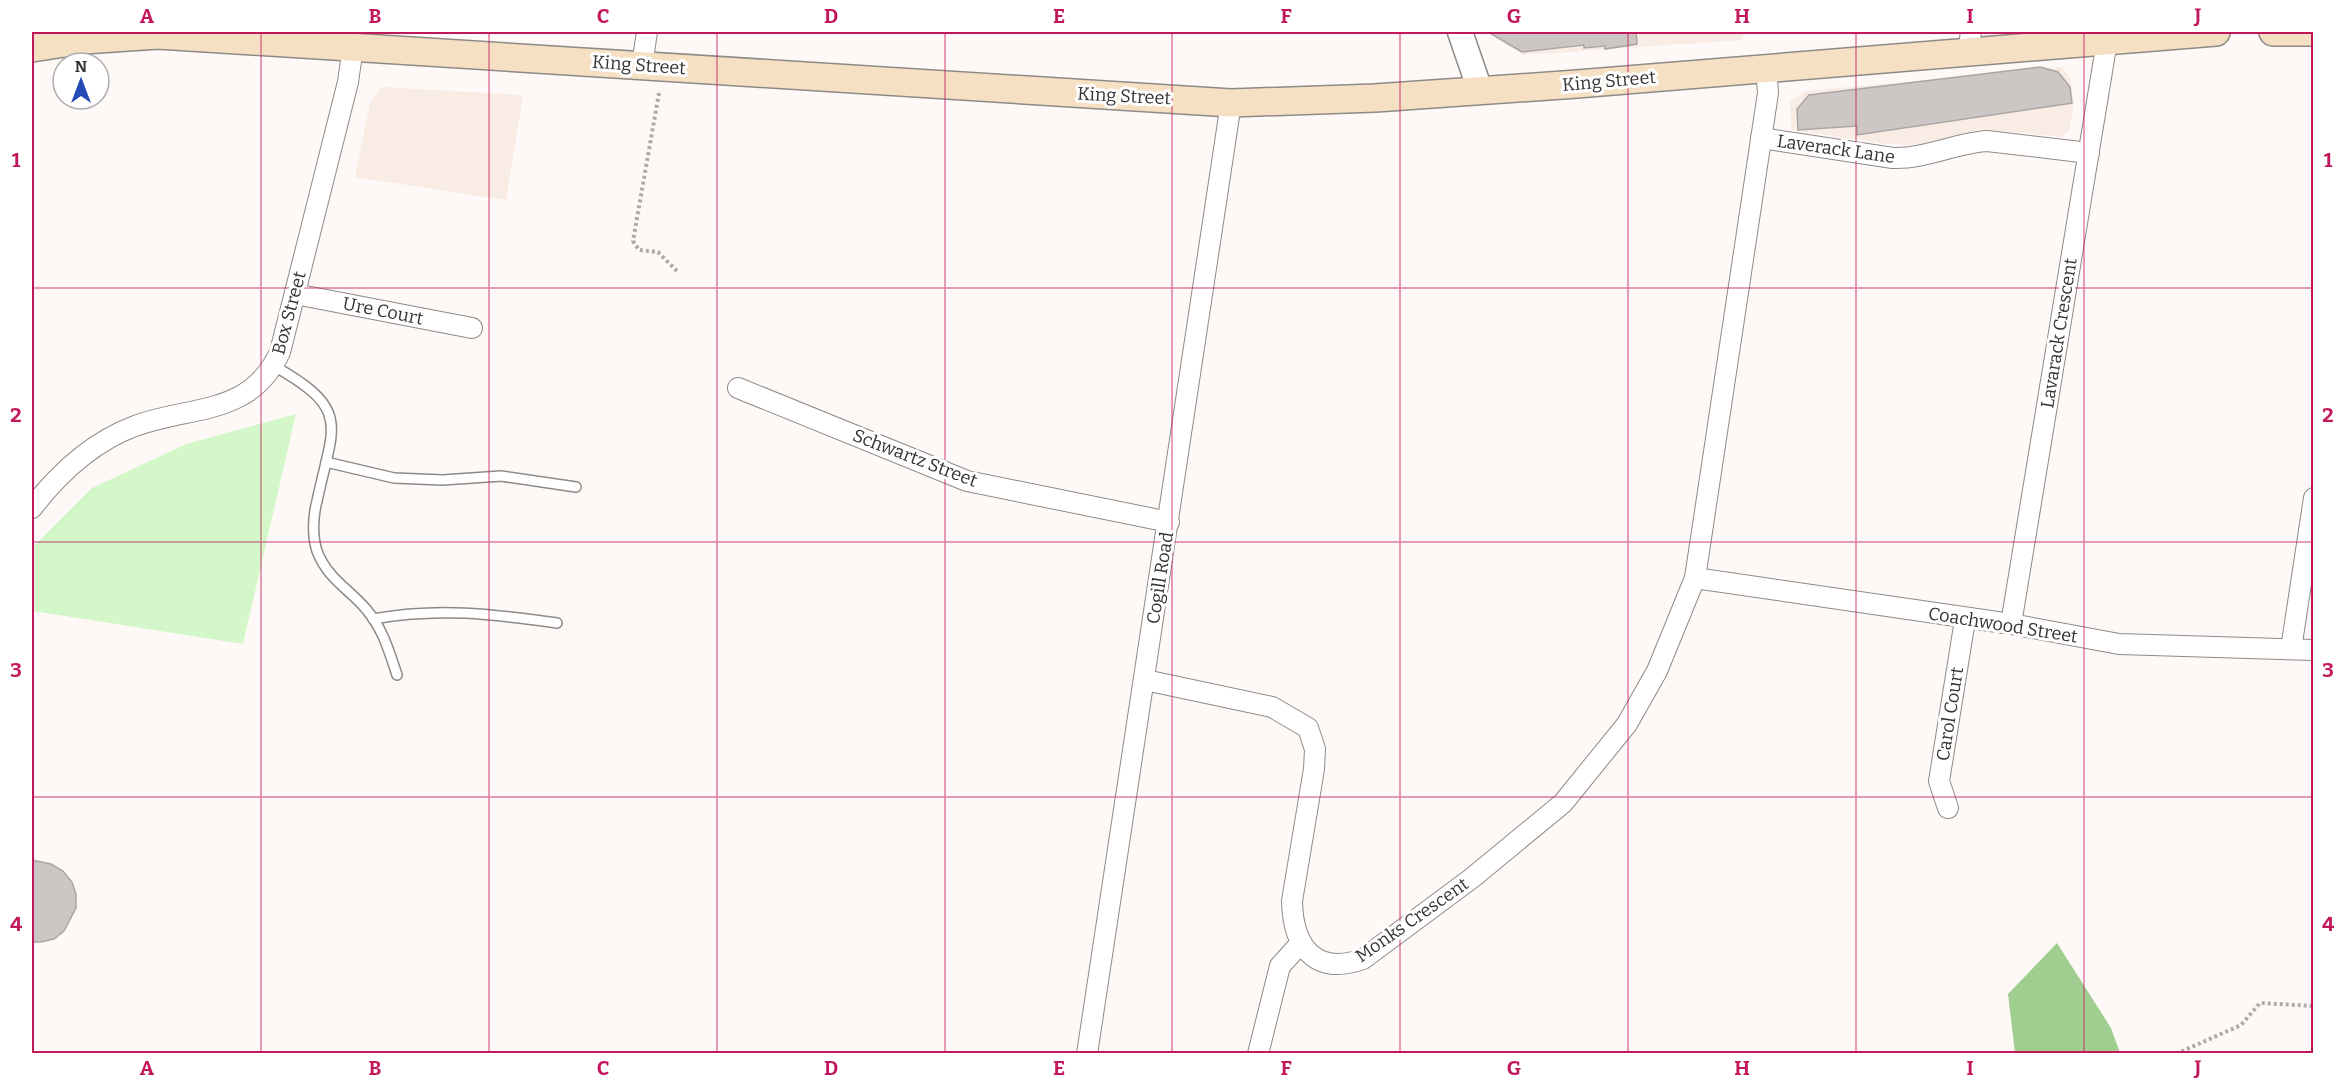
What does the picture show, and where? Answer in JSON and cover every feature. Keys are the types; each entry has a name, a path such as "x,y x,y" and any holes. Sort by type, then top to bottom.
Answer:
{"main road":[{"name":"King Street","path":"32,48 84,39 158,35 369,42 642,65 1231,102 1375,98 1766,67 1969,42 2107,41 2216,32"},
{"path":"2273,32 2313,32"}],"street":[{"path":"642,65 647,32"},
{"path":"1460,32 1480,90"},
{"name":"Lavarack Crescent","path":"2011,624 2107,41"},
{"name":"Box Street","path":"32,508 62,473 89,450 109,438 136,425 207,409 238,399 258,384 274,366 280,352 348,82 369,42"},
{"path":"1695,578 1768,93 1766,67"},
{"name":"Cogill Road","path":"1087,1053 1231,102"},
{"name":"Laverack Lane","path":"1761,138 1893,158 1910,158 1971,142 1987,141 2089,153"},
{"name":"Ure Court","path":"295,294 472,328"},
{"name":"Schwartz Street","path":"738,388 967,481 1168,522"},
{"path":"2291,649 2313,498"},
{"name":"Coachwood Street","path":"1695,578 1965,620 2011,624 2119,644 2313,650"},
{"name":"Monks Crescent","path":"1300,944 1317,959 1332,965 1346,965 1363,959 1472,878 1563,803 1627,724 1657,671 1695,578"},
{"name":"Carol Court","path":"1948,808 1939,781 1965,620"},
{"path":"1145,680 1272,707 1308,728 1315,749 1314,769 1292,901 1293,922 1300,944 1280,966 1258,1053"}],"lane":[{"path":"274,366 310,387 326,406 331,424 332,441 315,511 316,548 327,571 373,619 387,645 397,675"},
{"path":"326,462 394,478 443,480 501,476 576,487"},
{"path":"373,619 423,611 455,610 557,623"}],"path":[{"path":"659,93 633,240 639,250 658,252 678,272"},
{"path":"2176,1053 2241,1025 2260,1003 2313,1006"}],"shaded area":[{"path":"1497,32 1744,32 1742,40 1523,55 1500,41"},
{"path":"2062,67 2070,77 2074,103 2069,131 2061,137 1981,129 1918,145 1887,144 1791,130 1790,102 1806,91"},
{"path":"382,87 523,95 506,200 355,177 370,103"}],"green space":[{"path":"296,414 243,644 33,611 33,547 92,488 186,444"},
{"path":"2057,943 2111,1028 2120,1053 2015,1053 2008,994"}],"building":[{"path":"1488,32 1636,32 1637,44 1605,49 1605,46 1584,48 1584,45 1522,52"},
{"path":"2040,67 2058,72 2070,87 2072,103 1857,135 1857,126 1798,130 1797,109 1809,95"},
{"path":"32,860 51,864 63,871 72,882 76,894 76,908 64,931 54,939 41,942 32,942"}]}
